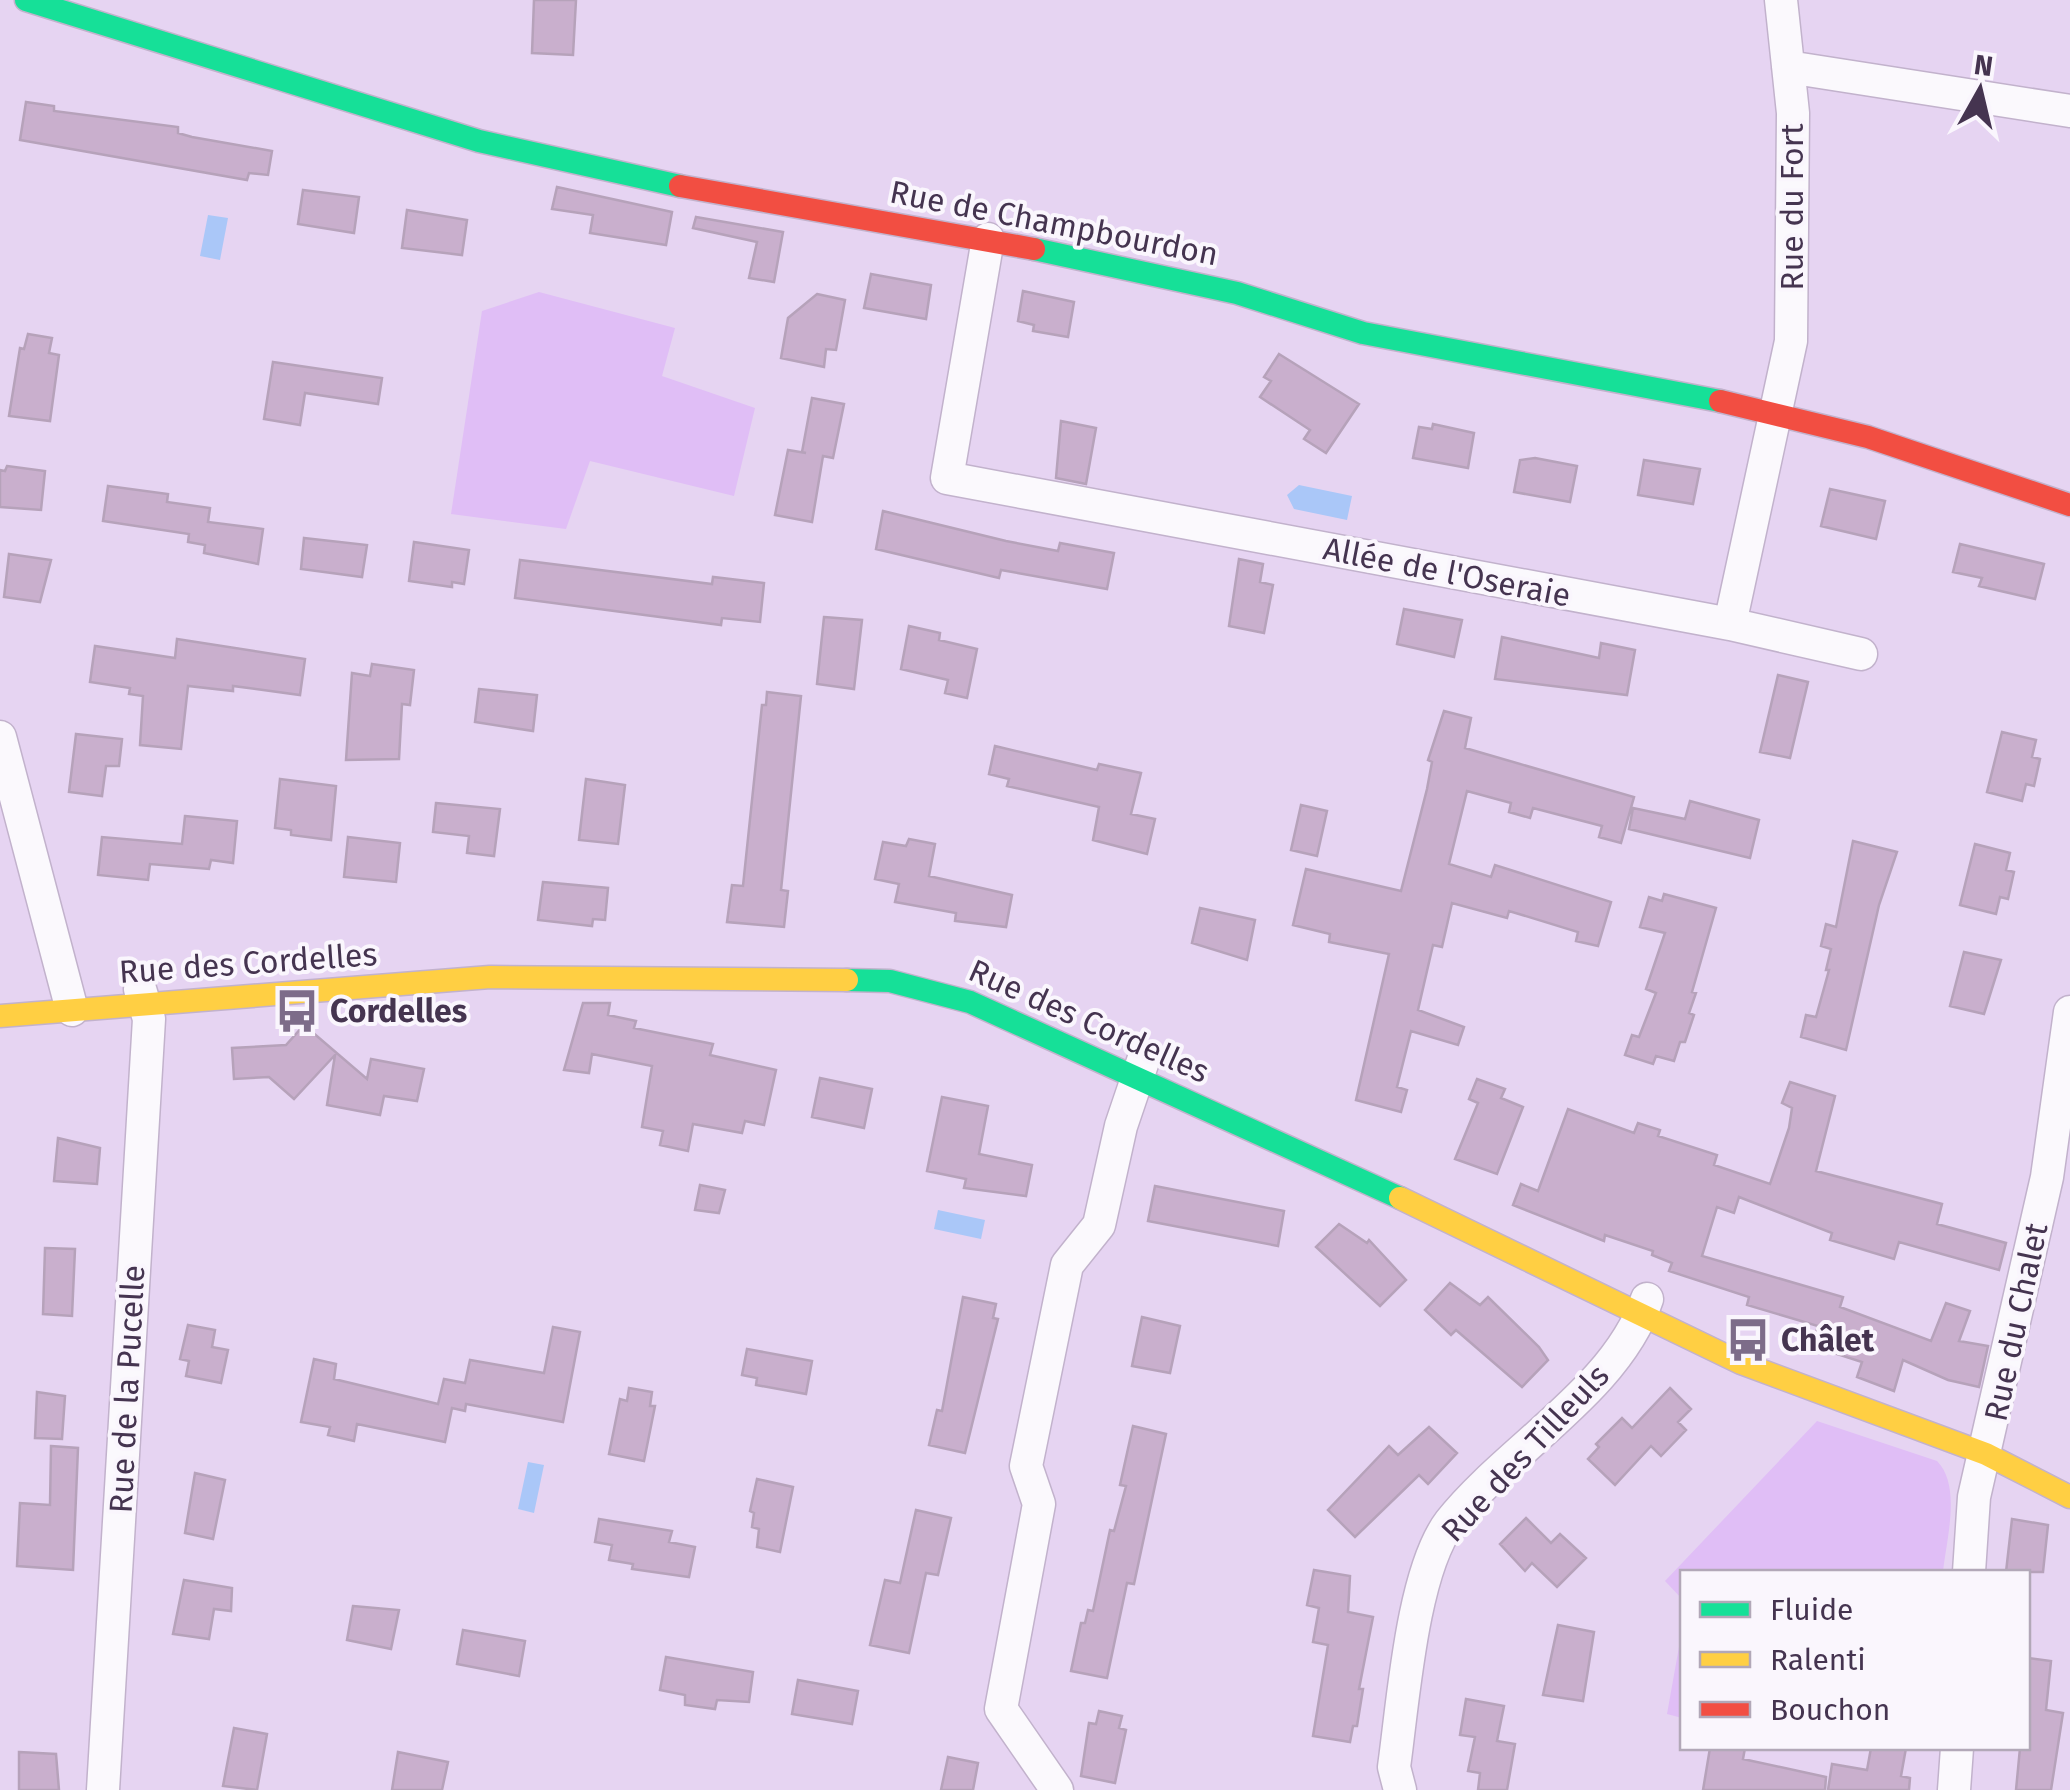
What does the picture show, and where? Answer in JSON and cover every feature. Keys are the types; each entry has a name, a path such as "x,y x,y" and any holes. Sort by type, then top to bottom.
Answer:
{"street":[{"name":"Rue de Champbourdon","path":"26,0 479,141 698,190 988,239 1237,293 1364,333 1774,412 1868,437 2070,505"},
{"name":"Rue du Fort","path":"1774,412 1791,341 1793,113 1781,0"},
{"path":"1788,67 2070,111"},
{"name":"Allée de l'Oseraie","path":"988,239 947,478 1730,624 1860,654"},
{"path":"1730,624 1774,412"},
{"path":"0,737 68,980 72,1010"},
{"name":"Rue des Cordelles","path":"0,1016 72,1010 143,996 490,977 668,975 890,981 970,1002 1140,1068 1384,1190 1644,1307 1741,1363 1986,1454 2070,1497"},
{"name":"Rue de la Pucelle","path":"103,1790 143,996"},
{"name":"Rue du Chalet","path":"1969,1570 1974,1498 2047,1177 2070,1012"},
{"path":"1056,1790 1001,1709 1038,1504 1026,1466 1067,1265 1099,1225 1140,1068"},
{"name":"Rue des Tilleuls","path":"1400,1790 1394,1767 1429,1559 1450,1523 1610,1363 1644,1307"},
{"path":"1954,1790 1956,1750"}],"shaded area":[{"path":"539,292 675,328 662,376 755,408 734,496 590,461 566,529 451,514 482,311"},
{"path":"1817,1421 1937,1461 1945,1472 1951,1499 1943,1570 1680,1570 1680,1597 1665,1581"},
{"path":"1680,1641 1680,1717 1667,1714"}],"water":[{"path":"208,215 228,218 220,260 200,256"},
{"path":"1299,485 1352,496 1347,520 1294,509 1287,495"},
{"path":"938,1210 985,1220 981,1239 934,1229"},
{"path":"528,1462 544,1465 534,1513 518,1509"}],"building":[{"path":"534,0 576,0 573,55 532,53"},
{"path":"26,102 54,106 54,111 178,127 178,133 192,137 272,151 268,175 249,173 247,180 20,140"},
{"path":"557,187 672,212 666,245 590,233 593,215 552,209"},
{"path":"303,190 359,197 354,233 298,224"},
{"path":"407,210 467,220 462,255 402,248"},
{"path":"696,217 783,232 774,282 749,278 757,242 693,228"},
{"path":"871,274 931,285 926,319 864,308"},
{"path":"1023,291 1074,302 1068,337 1033,331 1034,325 1018,321"},
{"path":"817,294 845,300 836,350 826,349 824,367 781,358 788,318"},
{"path":"28,334 52,338 49,353 59,355 50,421 9,416 20,348 24,349"},
{"path":"1279,354 1359,404 1326,453 1304,439 1310,430 1260,397 1271,381 1264,377"},
{"path":"273,362 382,378 378,404 305,393 300,425 264,419"},
{"path":"812,398 844,404 833,458 823,456 812,522 775,515 788,450 806,453 802,452"},
{"path":"1061,421 1096,428 1086,484 1056,478"},
{"path":"1433,424 1474,433 1468,468 1413,458 1419,427 1432,429"},
{"path":"1535,458 1577,466 1570,502 1514,492 1520,460"},
{"path":"1644,460 1700,469 1693,504 1638,495"},
{"path":"7,466 45,471 41,510 0,507 0,470 5,471"},
{"path":"108,486 168,494 167,502 210,508 208,522 263,529 258,564 204,553 205,545 188,542 189,534 103,521"},
{"path":"1830,489 1885,501 1876,539 1821,526"},
{"path":"883,511 1058,551 1060,543 1114,553 1107,589 1001,570 999,578 876,549"},
{"path":"304,538 367,545 362,577 301,569"},
{"path":"414,542 469,550 464,584 452,582 452,587 409,581"},
{"path":"1960,544 2044,564 2035,599 1979,586 1982,578 1953,572"},
{"path":"9,554 51,560 40,602 4,597"},
{"path":"1239,559 1263,564 1260,582 1273,585 1264,633 1229,626"},
{"path":"520,560 712,584 713,577 764,583 760,622 722,618 721,625 515,598"},
{"path":"1404,609 1462,620 1454,657 1397,644"},
{"path":"824,617 862,620 854,689 817,684"},
{"path":"909,626 940,633 939,640 977,649 967,698 945,693 948,680 901,669"},
{"path":"1502,637 1599,658 1601,643 1635,650 1627,695 1495,679"},
{"path":"177,639 305,659 300,695 233,686 233,691 188,686 181,749 140,745 143,696 129,694 130,688 90,682 95,646 175,658"},
{"path":"372,664 414,670 410,705 402,704 399,759 346,760 352,673 370,676"},
{"path":"1778,675 1808,682 1790,758 1760,752"},
{"path":"479,689 537,695 533,731 475,722"},
{"path":"767,692 801,696 781,890 788,891 784,927 727,922 732,885 743,886 762,705 766,705"},
{"path":"1444,711 1471,718 1465,748 1634,797 1621,843 1599,837 1602,826 1533,808 1530,818 1509,812 1511,803 1467,791 1449,864 1491,877 1495,865 1611,902 1598,946 1576,941 1578,932 1509,911 1507,918 1452,903 1442,947 1433,945 1418,1010 1464,1027 1458,1045 1411,1031 1397,1087 1407,1090 1401,1112 1356,1100 1389,954 1329,942 1330,934 1293,925 1306,869 1401,891 1427,789 1432,762 1428,760"},
{"path":"2002,732 2036,740 2032,757 2040,759 2034,786 2026,784 2022,801 1987,792"},
{"path":"76,734 122,739 119,766 106,766 102,796 69,792"},
{"path":"995,746 1097,770 1099,764 1141,773 1131,814 1155,819 1147,854 1093,840 1099,807 1007,786 1009,779 989,774"},
{"path":"280,779 336,786 331,840 291,835 291,830 275,828"},
{"path":"586,779 625,785 618,844 579,840"},
{"path":"1690,801 1759,820 1750,858 1629,829 1633,808 1685,819"},
{"path":"436,803 500,809 494,856 467,853 469,836 433,832"},
{"path":"1301,805 1327,811 1317,856 1291,850"},
{"path":"185,816 237,821 233,863 211,860 209,869 150,864 148,880 98,875 102,837 182,844"},
{"path":"348,837 400,843 396,882 344,877"},
{"path":"909,839 935,844 929,876 1012,895 1006,927 955,921 956,913 895,902 899,884 875,879 883,842 906,846"},
{"path":"1853,841 1897,852 1879,905 1846,1050 1801,1037 1806,1015 1816,1017 1829,970 1831,949 1821,946 1826,924 1836,927"},
{"path":"1975,844 2010,853 2006,870 2014,872 2008,899 2000,897 1996,914 1960,905"},
{"path":"543,882 608,888 605,920 593,919 592,926 538,920"},
{"path":"1664,894 1716,908 1692,992 1696,993 1689,1013 1694,1015 1685,1042 1680,1042 1674,1061 1656,1056 1653,1064 1625,1055 1632,1035 1639,1037 1656,993 1646,989 1665,933 1640,927 1649,897 1662,901"},
{"path":"1200,908 1255,920 1247,960 1192,943"},
{"path":"1964,952 2001,960 1984,1014 1950,1006"},
{"path":"583,1003 610,1003 608,1015 636,1021 634,1028 713,1044 710,1055 776,1070 764,1125 745,1121 742,1133 693,1124 688,1151 660,1145 663,1131 642,1127 652,1066 592,1054 589,1073 564,1070"},
{"path":"304,1025 367,1079 371,1059 424,1069 417,1101 384,1096 380,1115 327,1105 335,1055 294,1099 269,1077 234,1079 232,1048 286,1045"},
{"path":"820,1078 872,1089 864,1128 812,1117"},
{"path":"1477,1079 1505,1089 1501,1098 1523,1107 1497,1174 1455,1159 1478,1103 1469,1099"},
{"path":"1790,1082 1835,1096 1816,1171 1942,1204 1937,1224 2006,1243 1999,1270 1899,1242 1894,1259 1830,1240 1832,1233 1739,1197 1734,1213 1717,1207 1702,1256 1843,1297 1840,1307 1931,1341 1946,1303 1970,1311 1959,1341 1988,1346 1979,1387 1948,1380 1903,1360 1894,1391 1857,1377 1862,1362 1812,1346 1818,1326 1747,1305 1749,1297 1669,1271 1672,1263 1652,1255 1653,1251 1605,1235 1604,1241 1513,1205 1521,1184 1538,1191 1568,1109 1634,1133 1638,1123 1660,1130 1658,1136 1717,1155 1714,1165 1770,1184 1789,1128 1792,1108 1782,1103"},
{"path":"942,1097 988,1106 979,1154 1032,1165 1026,1196 964,1188 966,1179 927,1171"},
{"path":"58,1138 100,1148 97,1184 54,1181"},
{"path":"700,1185 725,1190 719,1213 695,1210"},
{"path":"1155,1186 1284,1211 1278,1246 1148,1221"},
{"path":"1339,1224 1367,1243 1369,1240 1406,1280 1380,1306 1316,1247"},
{"path":"45,1248 75,1249 72,1316 43,1314"},
{"path":"1450,1283 1480,1305 1488,1297 1548,1360 1522,1387 1456,1330 1451,1335 1425,1310"},
{"path":"963,1297 996,1304 993,1318 998,1319 965,1453 929,1445 937,1410 942,1411"},
{"path":"1142,1317 1180,1326 1170,1373 1132,1366"},
{"path":"188,1325 215,1330 212,1347 228,1350 221,1383 186,1376 189,1361 180,1359"},
{"path":"553,1327 580,1332 563,1422 466,1404 465,1411 452,1408 445,1442 357,1424 354,1441 328,1435 330,1427 301,1422 314,1359 336,1364 334,1379 438,1404 444,1379 465,1383 470,1360 544,1373"},
{"path":"747,1349 812,1361 806,1394 756,1385 757,1378 742,1375"},
{"path":"629,1388 652,1392 650,1406 655,1406 644,1461 609,1454 620,1399 627,1401"},
{"path":"1670,1388 1691,1409 1678,1422 1686,1430 1661,1456 1651,1446 1615,1485 1588,1459 1599,1447 1596,1444 1622,1418 1632,1428"},
{"path":"37,1392 65,1396 62,1439 35,1438"},
{"path":"1133,1426 1166,1434 1134,1584 1127,1583 1107,1678 1071,1671 1081,1623 1085,1623 1088,1610 1093,1611 1110,1530 1114,1531 1126,1486 1120,1485"},
{"path":"1429,1427 1457,1453 1428,1484 1419,1475 1355,1537 1328,1510 1389,1446 1398,1455"},
{"path":"51,1446 78,1448 73,1570 17,1566 20,1503 50,1505"},
{"path":"195,1473 225,1480 213,1539 185,1533"},
{"path":"757,1479 793,1487 780,1552 757,1547 759,1529 752,1527 754,1513 750,1511"},
{"path":"916,1510 951,1518 938,1575 926,1573 909,1653 870,1645 885,1580 900,1583"},
{"path":"1526,1518 1551,1543 1560,1534 1586,1558 1557,1587 1532,1563 1525,1571 1500,1544"},
{"path":"599,1519 672,1531 669,1542 695,1547 689,1577 632,1569 633,1564 609,1560 612,1545 595,1542"},
{"path":"2012,1519 2048,1525 2043,1572 2006,1570"},
{"path":"1314,1570 1350,1576 1348,1612 1373,1617 1359,1689 1363,1689 1357,1726 1353,1726 1350,1742 1313,1736 1328,1645 1313,1642 1319,1608 1307,1605"},
{"path":"184,1580 232,1588 231,1611 214,1609 209,1639 173,1634"},
{"path":"353,1606 399,1610 391,1649 347,1640"},
{"path":"1558,1625 1594,1632 1583,1701 1543,1695"},
{"path":"463,1630 525,1641 519,1676 457,1664"},
{"path":"666,1657 753,1672 749,1702 717,1700 715,1709 685,1705 685,1695 660,1690"},
{"path":"2030,1658 2051,1661 2046,1710 2063,1713 2051,1790 2016,1790 2020,1750 2030,1750"},
{"path":"798,1680 858,1691 852,1724 792,1714"},
{"path":"1466,1699 1504,1706 1497,1741 1515,1744 1507,1790 1478,1790 1480,1773 1468,1771 1475,1737 1460,1735"},
{"path":"1099,1711 1122,1716 1119,1728 1126,1730 1115,1783 1081,1776 1089,1723 1096,1724"},
{"path":"234,1728 267,1734 257,1790 223,1786"},
{"path":"1710,1750 1745,1750 1743,1759 1826,1777 1825,1790 1703,1790"},
{"path":"1871,1750 1906,1750 1901,1776 1910,1778 1909,1790 1828,1790 1832,1764 1867,1770"},
{"path":"19,1752 56,1754 59,1790 19,1790"},
{"path":"398,1752 448,1762 442,1790 392,1790"},
{"path":"948,1757 978,1763 973,1790 941,1790"}],"traffic: fast":[{"path":"26,0 479,141 680,186"},
{"path":"1034,249 1237,293 1363,333 1720,401"},
{"path":"847,980 890,981 970,1002 1400,1198"}],"traffic: slow":[{"path":"0,1016 490,977 847,980"},
{"path":"1400,1198 1741,1363 1986,1454 2070,1497"}],"traffic: jam":[{"path":"680,186 1034,249"},
{"path":"1720,401 1868,437 2070,505"}],"place":[{"name":"Cordelles","path":"297,1011"},
{"name":"Châlet","path":"1748,1340"}]}
